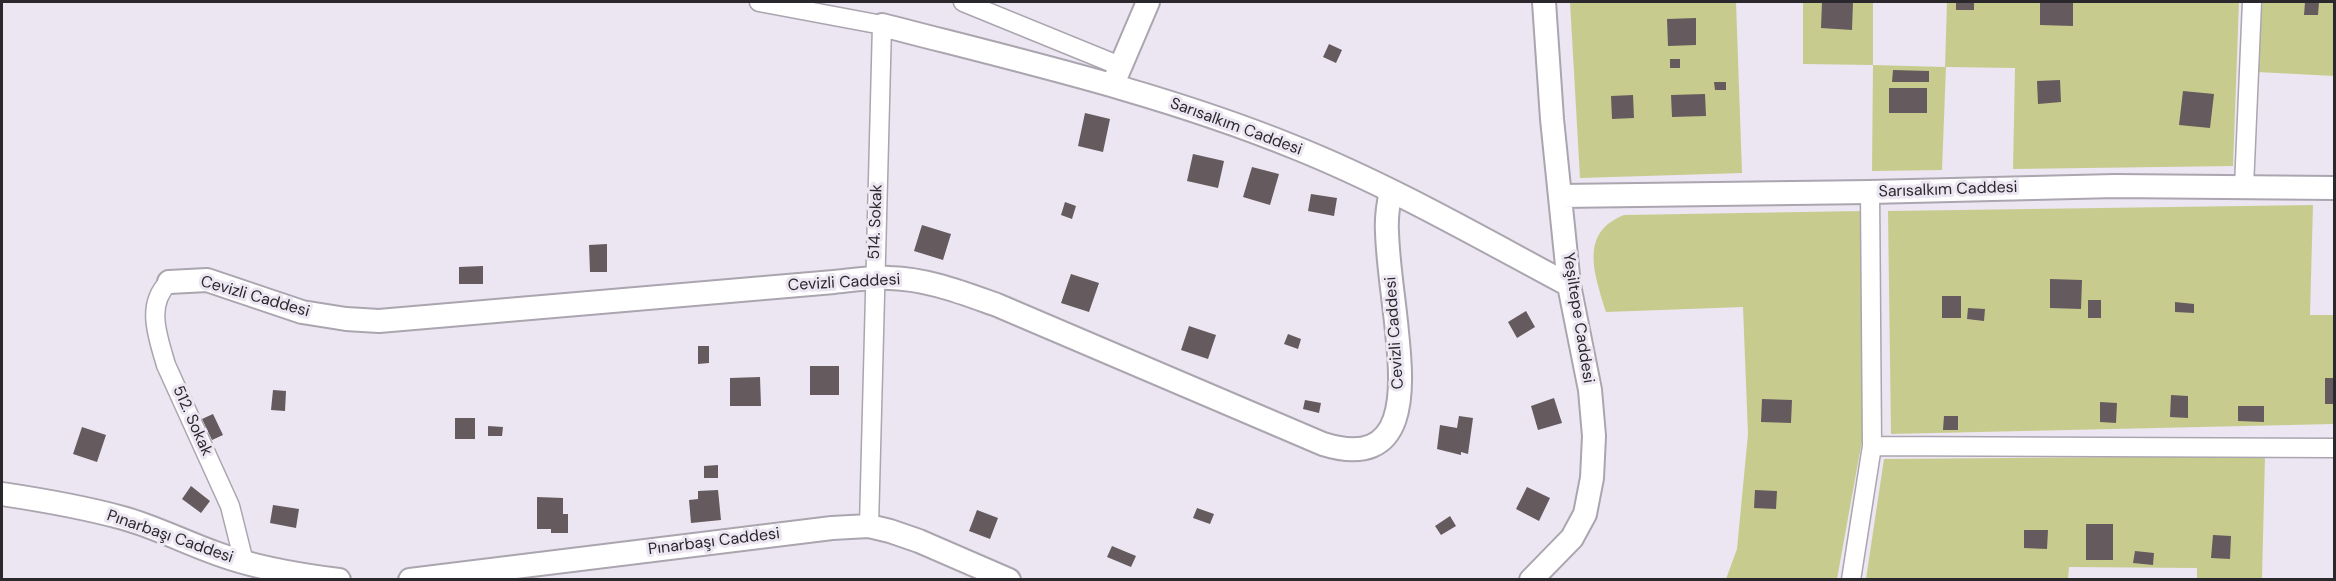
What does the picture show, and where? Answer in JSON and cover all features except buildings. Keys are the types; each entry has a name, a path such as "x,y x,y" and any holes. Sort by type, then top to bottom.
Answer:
{"street":[{"path":"759,2 882,25"},
{"path":"963,2 1116,75 1148,2"},
{"name":"Yeşiltepe Caddesi","path":"1531,579 1572,538 1585,514 1592,478 1594,436 1590,390 1569,285 1562,196 1552,119 1544,2"},
{"path":"2244,187 2252,2"},
{"name":"Sarısalkım Caddesi","path":"882,25 1116,75 1296,147 1391,191 1569,285"},
{"name":"514. Sokak","path":"868,526 882,25"},
{"name":"Sarısalkım Caddesi","path":"1562,196 2115,186 2334,188"},
{"name":"Cevizli Caddesi","path":"169,282 207,280 302,312 346,319 379,321 875,279 907,279 929,283 998,305 1323,444 1352,450 1370,446 1382,440 1396,418 1400,402 1398,340 1386,214 1391,191"},
{"path":"1851,579 1872,446 1870,192"},
{"name":"512. Sokak","path":"169,282 160,291 155,306 160,343 166,365 230,506 244,562"},
{"path":"1872,446 2334,448"},
{"name":"Pınarbaşı Caddesi","path":"2,494 124,518 219,555 244,562 339,579"},
{"name":"Pınarbaşı Caddesi","path":"410,579 832,528 868,526 919,541 1009,579"}],"green space":[{"path":"1570,2 1736,2 1742,173 1580,178"},
{"path":"1803,2 1873,2 1873,65 1803,64"},
{"path":"1947,2 2239,2 2233,166 2013,169 2015,68 1946,67 1942,170 1872,171 1873,65 1945,67"},
{"path":"2258,2 2334,2 2334,76 2257,72"},
{"path":"2313,205 2310,315 2334,315 2334,424 1891,434 1888,211"},
{"path":"1862,211 1863,435 1837,579 1726,579 1737,549 1748,434 1743,307 1606,312 1595,270 1595,244 1600,233 1610,223 1624,215"},
{"path":"2265,456 2262,579 2197,579 2197,568 2069,567 2068,579 1866,579 1884,459"}]}
